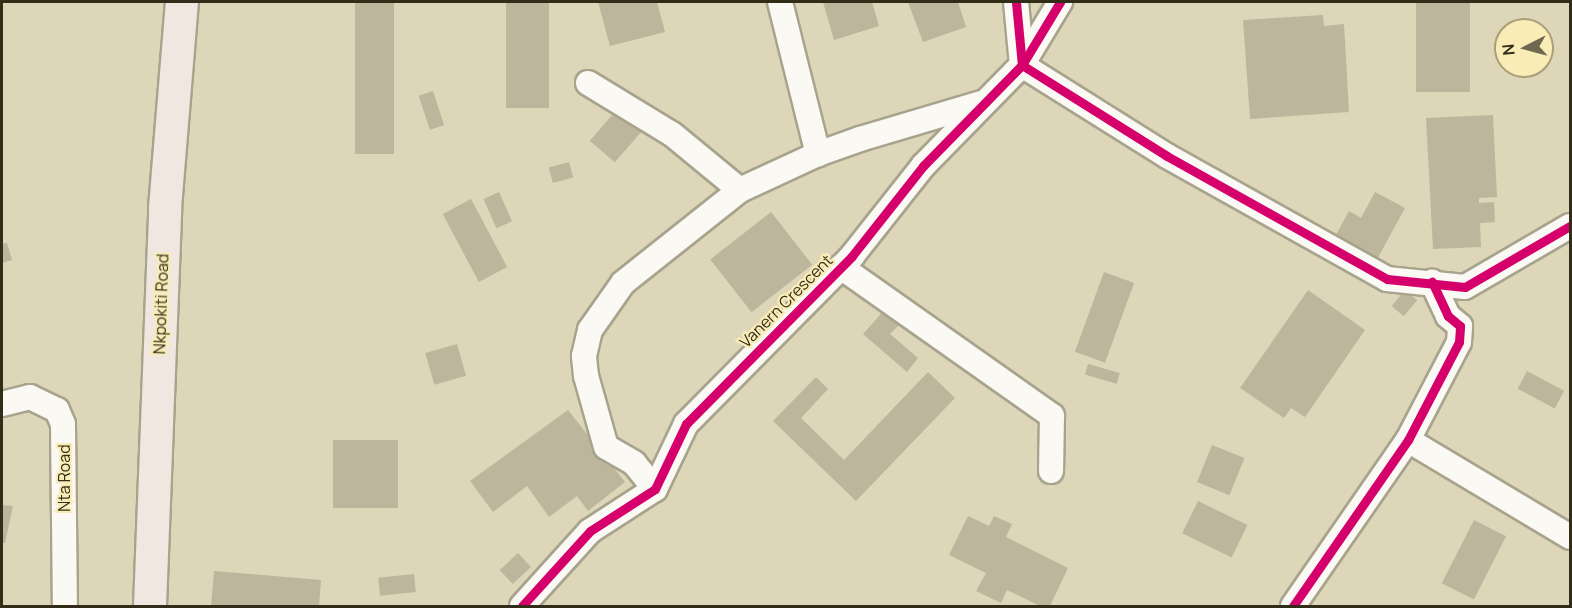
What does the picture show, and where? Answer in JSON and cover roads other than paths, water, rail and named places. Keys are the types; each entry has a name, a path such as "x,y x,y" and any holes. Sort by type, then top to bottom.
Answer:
{"main road":[{"name":"Nkpokiti Road","path":"150,606 165,208 182,2"}],"street":[{"path":"780,2 818,154"},
{"path":"1016,2 1022,65 1177,162 1387,279 1465,287 1570,226"},
{"name":"Vanern Crescent","path":"655,489 686,424 841,267 923,166 1022,65 1060,2"},
{"path":"588,83 672,134 740,190"},
{"path":"522,606 590,531 655,489 634,463 606,447 586,376 584,356 591,330 624,283 652,257 740,190 818,154 874,134 987,102"},
{"path":"841,267 1052,416 1051,471"},
{"path":"1293,606 1408,440 1459,342 1460,326 1448,316 1432,282"},
{"name":"Nta Road","path":"2,391 50,404 57,410 63,424 64,606"},
{"path":"2,404 30,397"},
{"path":"1408,440 1570,537"}]}
